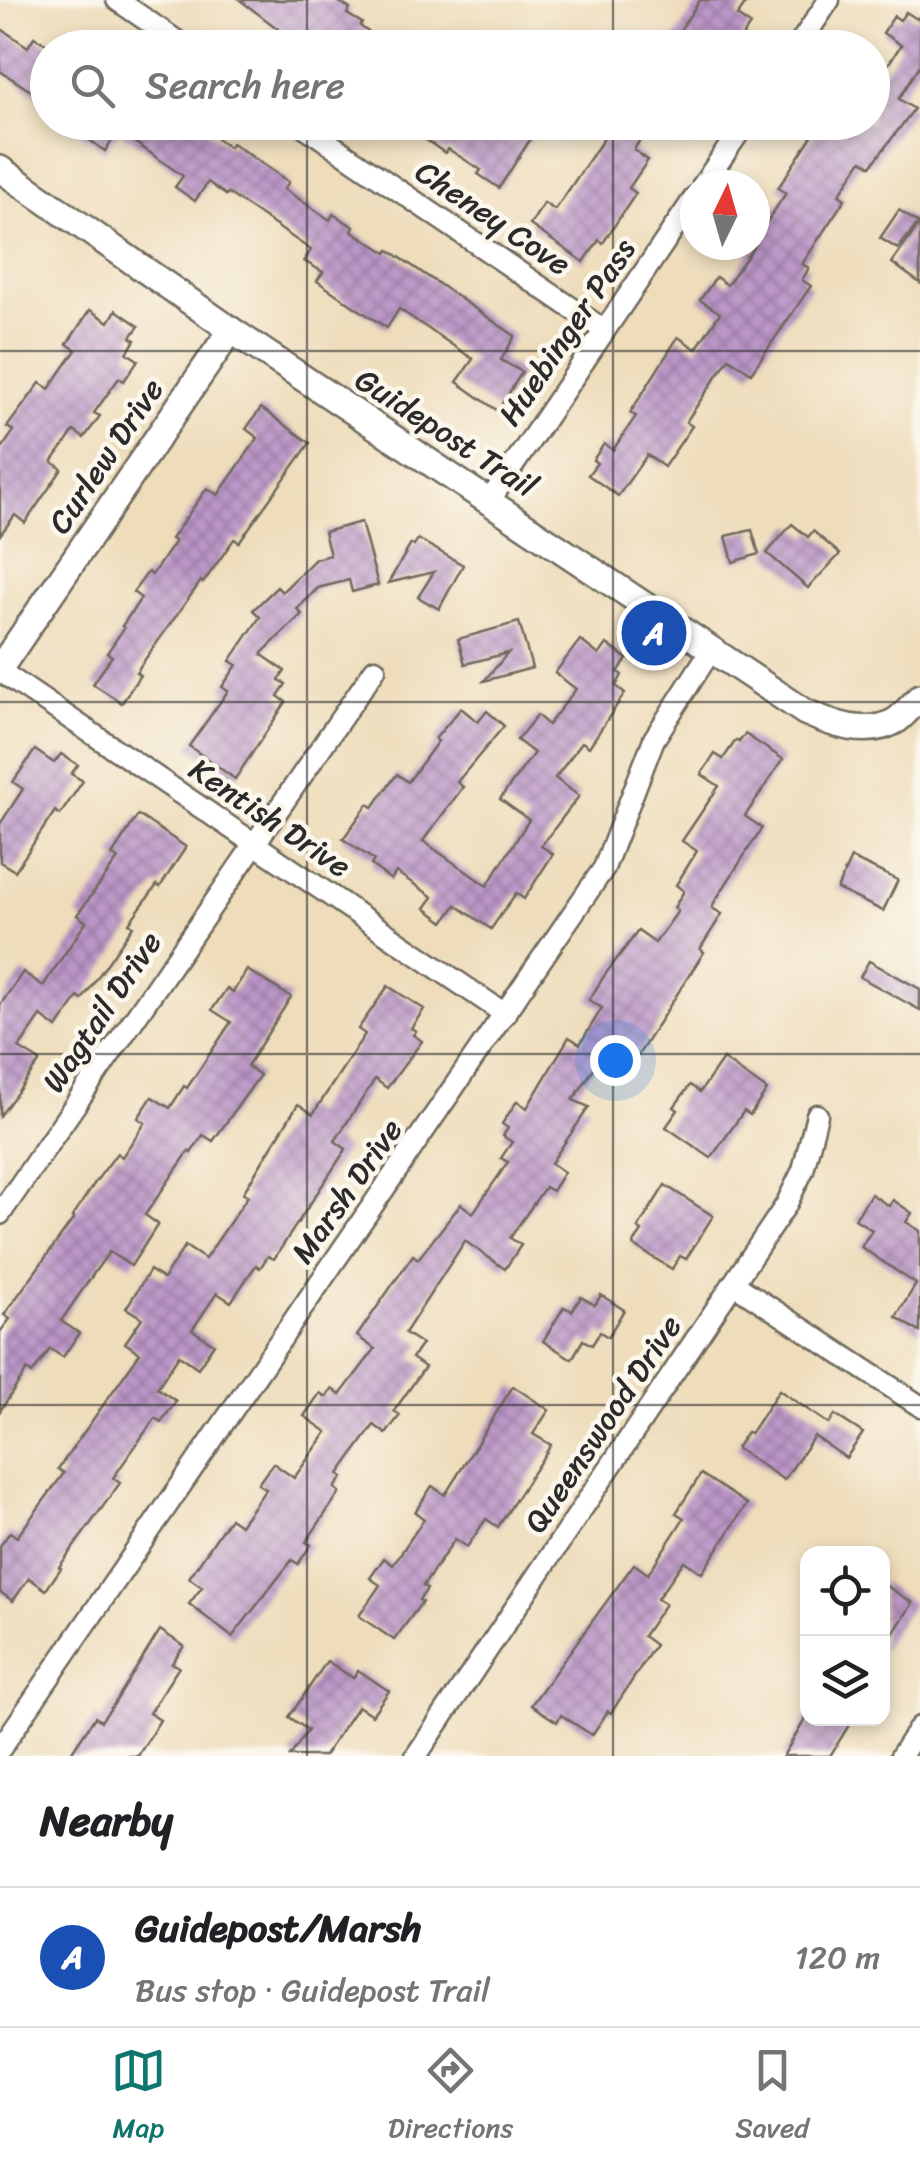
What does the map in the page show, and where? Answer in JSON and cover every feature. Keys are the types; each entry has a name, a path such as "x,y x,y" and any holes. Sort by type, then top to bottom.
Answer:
{"street":[{"path":"117,0 161,30"},
{"path":"809,30 829,0"},
{"name":"Cheney Cove","path":"324,140 604,330"},
{"path":"713,170 734,140"},
{"name":"Guidepost Trail","path":"0,170 231,330 805,712 839,728 867,728 896,721 920,697"},
{"name":"Huebinger Pass","path":"490,500 680,219"},
{"name":"Curlew Drive","path":"0,670 231,330"},
{"name":"Marsh Drive","path":"0,1749 604,868 654,739 712,650"},
{"name":"Wagtail Drive","path":"0,1214 375,669"},
{"name":"Kentish Drive","path":"0,670 505,1014"},
{"name":"Queenswood Drive","path":"416,1756 786,1205 803,1170 818,1115"},
{"path":"734,1284 920,1406"},
{"path":"901,1756 920,1728"}],"building":[{"path":"240,0 336,0 350,9 347,14 362,23 360,26 365,30 279,30"},
{"path":"700,0 748,0 737,16 750,25 747,30 680,30"},
{"path":"906,12 917,19 920,15 920,65 899,99 914,109 871,166 862,160 839,195 845,199 802,264 809,268 802,280 811,286 751,373 729,358 686,422 692,426 664,467 647,455 618,496 588,475 597,463 593,460 604,444 613,450 636,416 630,413 678,337 696,349 720,313 700,300 716,277 727,285 744,260 770,260 770,217 786,193 778,188 809,140 890,140 890,62 901,45 890,38 890,30 885,30 894,16 900,20"},
{"path":"0,28 28,47 30,44 30,90 0,71"},
{"path":"89,140 113,140 105,151"},
{"path":"132,140 219,140 229,147 232,143 289,182 284,189 330,220 333,214 354,227 352,231 387,253 389,250 515,336 501,360 522,372 498,411 457,382 473,359 399,309 387,328 317,281 323,272 304,261 311,250 208,182 195,201 175,187 183,176"},
{"path":"426,140 530,140 499,188 478,174 481,170 448,149 445,153"},
{"path":"603,140 640,140 634,150 648,160 629,188 636,193 603,243 599,240 584,262 530,225 544,203 555,210"},
{"path":"899,210 918,223 898,249 880,238"},
{"path":"920,223 920,283 892,263"},
{"path":"90,310 109,322 116,310 139,326 127,353 138,360 124,381 119,378 94,413 100,416 84,438 74,431 52,462 62,469 25,523 15,515 0,535 0,451 14,431 7,427 40,383 49,389 76,350 67,344"},
{"path":"261,408 310,443 239,542 234,539 201,581 136,672 140,675 122,703 93,684 141,598 133,592 148,572 152,575 175,541 171,539 207,488 218,495 258,438 246,429"},
{"path":"361,522 378,585 352,592 349,580 318,588 297,609 302,614 261,654 285,671 279,680 286,684 278,696 286,702 235,779 189,746 228,691 222,687 237,665 230,661 260,617 253,610 277,587 282,592 315,559 330,555 324,532"},
{"path":"792,524 808,537 813,531 840,554 808,588 767,553"},
{"path":"752,530 759,554 733,562 726,536"},
{"path":"418,539 463,565 439,609 418,597 434,572 388,583"},
{"path":"519,622 532,668 484,681 508,653 465,664 458,639"},
{"path":"580,640 599,655 607,644 627,659 618,672 622,675 616,686 625,693 589,747 582,742 555,778 579,796 541,846 553,854 524,899 516,893 491,929 456,905 444,922 425,908 433,897 396,872 391,880 371,865 374,860 343,839 368,804 373,807 397,774 408,782 438,741 435,739 461,708 478,722 487,711 504,726 457,782 463,787 423,841 487,886 529,820 500,799 534,753 517,740 537,715 548,725 576,689 555,673"},
{"path":"745,734 783,759 745,816 762,828 715,901 712,908 722,914 700,949 704,952 637,1057 612,1041 573,1100 589,1107 551,1163 564,1172 552,1191 545,1187 510,1238 521,1245 505,1269 465,1241 405,1333 422,1344 412,1358 425,1367 394,1411 400,1415 386,1434 374,1425 339,1474 343,1477 335,1488 340,1492 306,1542 311,1545 298,1564 292,1560 232,1637 189,1604 202,1587 189,1578 230,1518 240,1525 266,1489 258,1484 273,1463 294,1478 327,1432 304,1416 320,1393 326,1397 332,1389 340,1395 375,1349 357,1336 413,1255 418,1259 461,1204 473,1213 508,1162 501,1158 512,1142 503,1136 508,1128 502,1124 517,1101 527,1108 569,1037 580,1044 602,1008 589,1000 604,976 638,931 655,943 678,911 674,908 684,891 676,885 697,851 682,841 719,786 701,774 715,754 723,759"},
{"path":"35,750 54,763 61,754 78,765 71,774 83,781 60,815 55,811 15,871 0,862 0,824 23,789 13,782"},
{"path":"138,815 186,847 160,887 157,885 129,923 133,926 82,1000 78,997 57,1028 41,1016 19,1048 40,1061 0,1116 0,1005 23,972 43,986 86,922 77,915 118,859 112,855"},
{"path":"851,858 898,880 883,911 837,889"},
{"path":"869,961 920,989 920,1010 860,977"},
{"path":"247,970 291,997 247,1066 260,1075 213,1141 203,1135 189,1151 145,1215 158,1224 131,1266 109,1252 94,1273 61,1321 79,1333 63,1357 50,1349 32,1374 27,1370 0,1411 0,1332 10,1319 4,1315 117,1153 122,1157 145,1123 138,1118 152,1097 170,1108 184,1086 187,1088 231,1022 212,1010 227,988 233,992"},
{"path":"388,986 424,1009 411,1028 422,1041 387,1088 375,1079 335,1141 346,1149 274,1259 268,1256 260,1268 256,1265 231,1302 217,1293 192,1330 214,1344 198,1368 179,1355 157,1388 176,1401 161,1422 155,1418 113,1478 120,1483 46,1590 29,1578 13,1601 0,1592 0,1546 10,1532 17,1537 64,1473 58,1469 140,1353 125,1343 142,1318 126,1308 150,1270 163,1279 185,1246 205,1259 248,1196 243,1193 298,1104 313,1114 365,1034 358,1029"},
{"path":"723,1059 767,1090 750,1115 744,1111 711,1158 666,1127 690,1085 700,1092"},
{"path":"665,1185 713,1216 686,1259 680,1256 672,1269 633,1245 642,1231 638,1228"},
{"path":"871,1194 889,1206 893,1200 912,1213 906,1222 920,1231 920,1332 896,1317 916,1284 861,1247 872,1230 855,1219"},
{"path":"601,1295 624,1310 608,1337 600,1332 592,1345 583,1340 572,1359 543,1341 564,1307 572,1311 581,1297 595,1305"},
{"path":"513,1386 549,1410 533,1434 551,1445 498,1527 486,1519 467,1547 455,1539 423,1586 427,1589 419,1600 422,1602 394,1640 359,1616 380,1585 370,1578 384,1558 393,1565 424,1519 415,1512 432,1486 445,1495"},
{"path":"779,1390 829,1424 835,1415 863,1433 846,1458 814,1436 784,1480 736,1448"},
{"path":"701,1474 747,1504 702,1573 684,1561 657,1599 665,1604 643,1636 655,1645 611,1713 608,1711 592,1735 561,1715 557,1722 531,1705 634,1564 648,1574 684,1518 676,1513"},
{"path":"890,1588 913,1603 890,1638"},
{"path":"160,1630 184,1646 172,1663 179,1667 149,1713 160,1720 138,1756 69,1756 95,1717 101,1721 114,1704"},
{"path":"327,1661 353,1678 358,1670 389,1691 372,1715 358,1706 324,1756 290,1756 308,1730 289,1717"},
{"path":"801,1726 848,1726 830,1756 783,1756"}],"place":[{"name":"Guidepost/Marsh","path":"654,633"}]}
